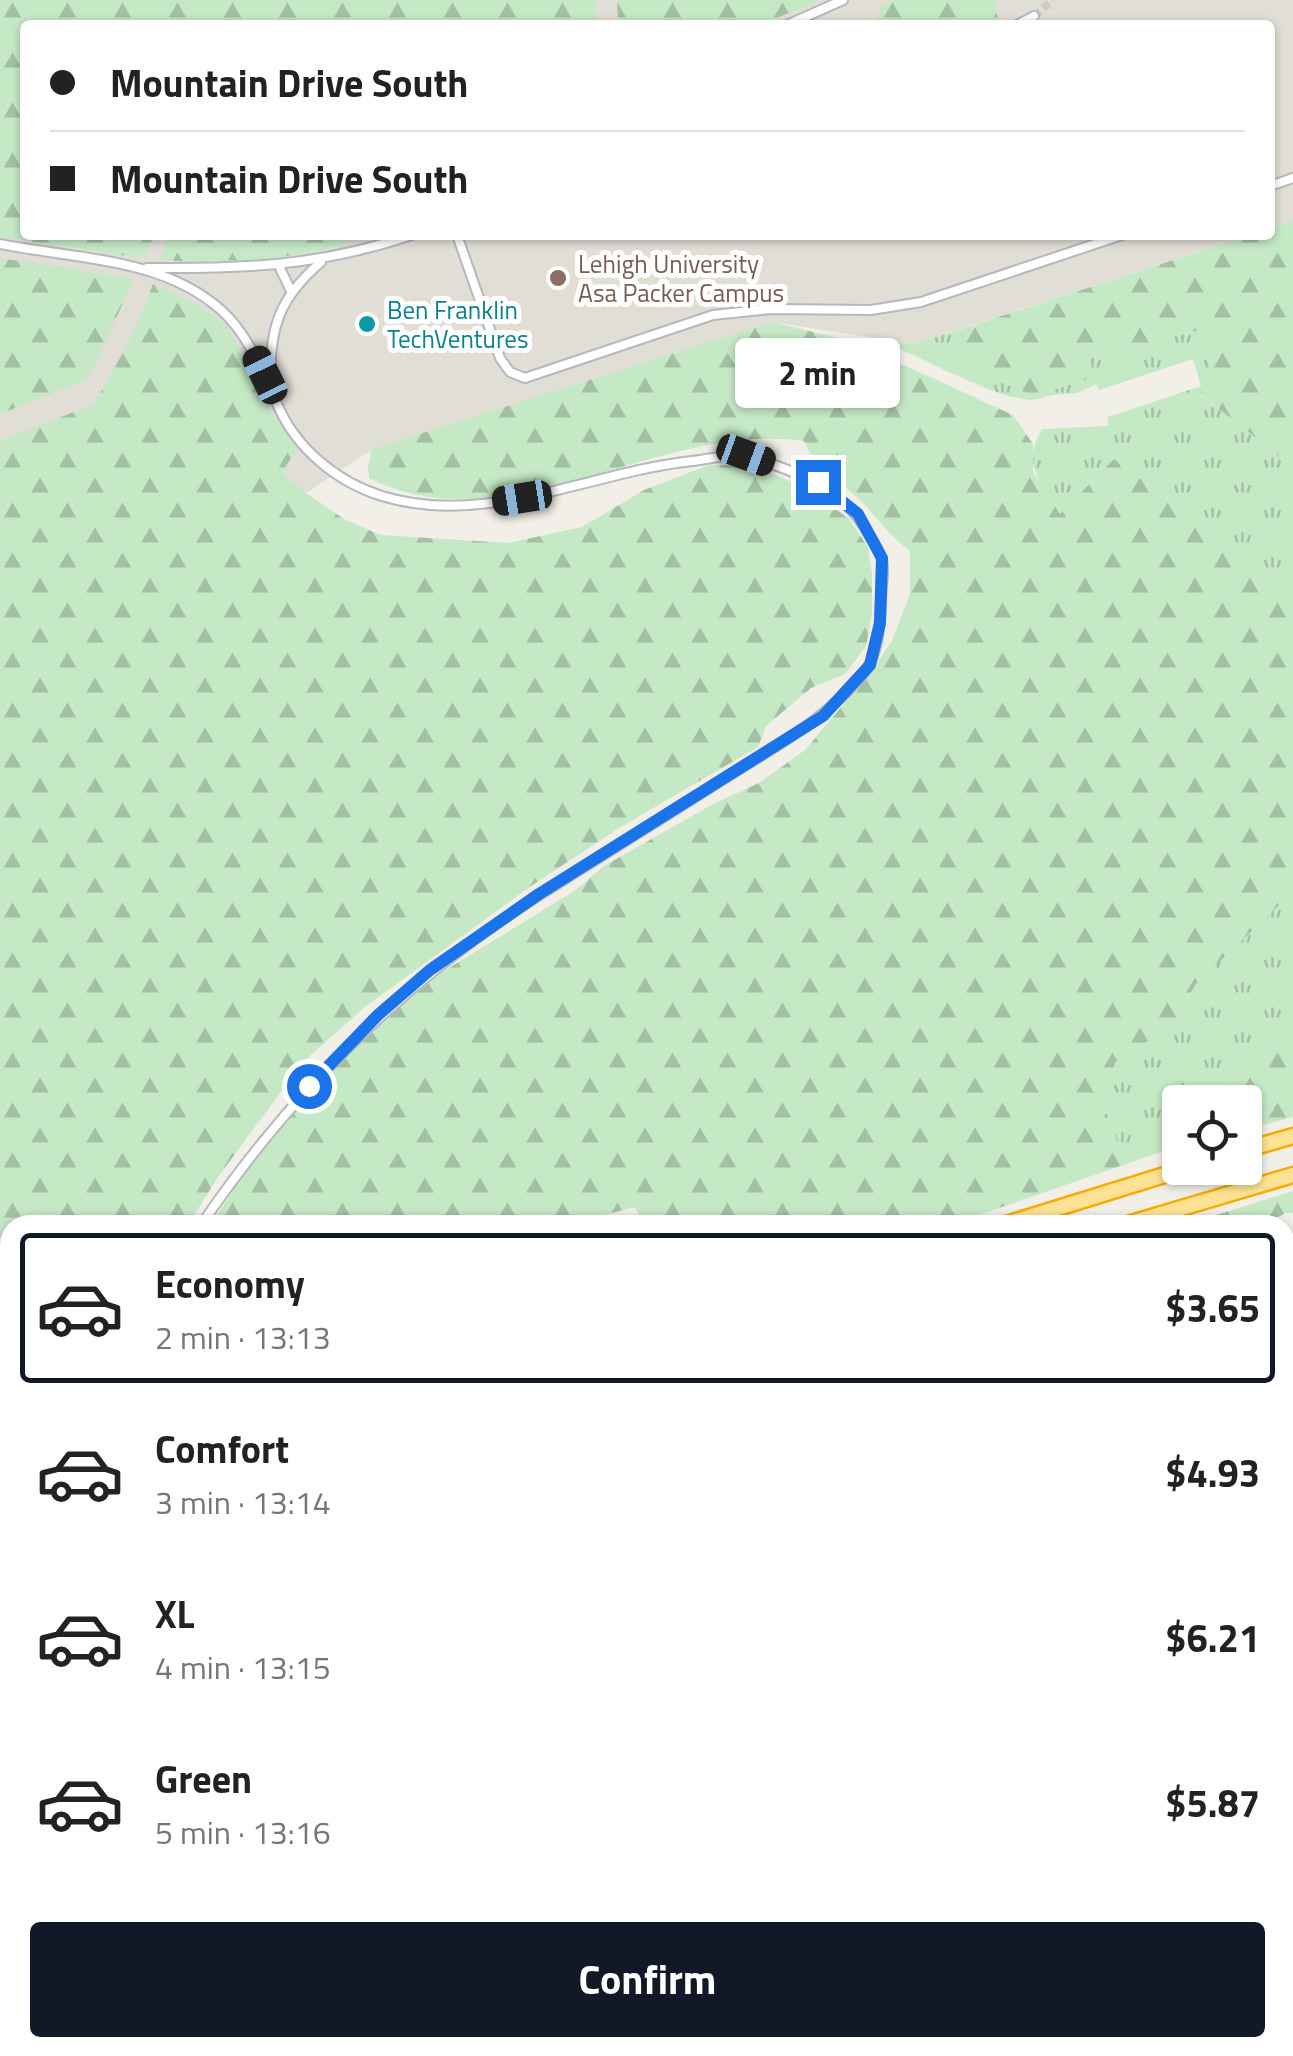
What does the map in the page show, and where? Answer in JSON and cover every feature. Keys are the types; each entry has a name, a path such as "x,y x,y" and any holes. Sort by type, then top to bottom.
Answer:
{"highway":[{"path":"1262,1145 1293,1136"},
{"path":"1157,1215 1293,1174"},
{"path":"1035,1215 1162,1176"}],"street":[{"path":"798,20 843,0"},
{"path":"1026,20 1034,16"},
{"path":"0,244 143,268 279,266 324,259 394,240"},
{"path":"459,240 500,358 510,372 524,378 713,315 770,308 871,310 921,302 1107,240"},
{"path":"270,387 272,337 283,304 324,259"},
{"path":"279,266 291,291"},
{"path":"143,268 220,308 253,351 286,422 314,457 350,483 402,501 479,505 632,472 746,455 818,482 858,514 882,558 880,623 870,665 823,716 486,930 430,970 378,1015 285,1112 208,1215"}],"shaded area":[{"name":"Lehigh University Asa Packer Campus","path":"0,0 1293,0 1293,221 1275,227 1275,20 20,20 20,240 1235,240 913,344 772,322 373,449 306,493 269,461 0,504"}],"green space":[{"path":"0,0 595,0 597,20 20,20 20,240 0,237"},
{"path":"617,0 822,0 771,20 618,20"},
{"path":"896,0 994,0 998,19 876,20 882,6"},
{"path":"1293,221 1293,467 1199,393 1217,390 1199,330 1089,359 1094,377 1035,396 956,365 958,330 1235,240 1275,240 1275,227"},
{"path":"20,240 152,240 145,256"},
{"path":"167,240 349,240 349,244 266,260 174,261 160,257"},
{"path":"0,258 134,279 88,379 0,414"},
{"path":"153,284 194,302 228,327 272,413 297,449 282,472 344,519 380,535 508,543 582,527 644,490 709,465 755,466 812,491 849,519 868,547 872,613 866,646 845,674 811,688 766,726 758,747 619,828 531,886 365,1007 303,1062 194,1215 0,1215 0,441 94,404 133,335"},
{"path":"772,322 846,340 845,358 861,364 904,365 1013,415 1033,444 1033,472 1060,514 1114,459 1293,591 1293,892 1196,984 1170,1027 1115,1062 1105,1109 1126,1164 979,1215 639,1215 635,1207 605,1215 217,1215 238,1182 296,1109 330,1071 405,1002 447,969 576,890 604,866 715,803 759,783 805,750 892,641 910,594 910,551 856,496 818,465 804,441 750,439 695,448 529,492 475,499 421,496 369,478 372,449"},
{"path":"958,330 956,365 1089,359 1199,330 1218,391 1200,394 1293,467 1293,591 1114,459 1060,514 1036,473 1033,453 1042,429 1108,426 1108,417 1201,386 1193,359 1099,390 1096,384 1078,392 1030,400 993,391 871,338 913,344"},
{"path":"1293,892 1293,1020 1226,1085 1162,1085 1162,1152 1126,1164 1105,1109 1115,1062 1170,1027 1196,984"},
{"path":"1293,1020 1293,1117 1262,1125 1262,1085 1226,1085"},
{"path":"1293,1191 1293,1213 1217,1215"}],"tunnel":[{"path":"1034,16 1053,0"}],"place":[{"name":"Lehigh University Asa Packer Campus","path":"558,278"},
{"name":"Ben Franklin TechVentures","path":"367,324"}],"route":[{"path":"309,1086 378,1015 430,970 539,894 823,716 870,665 880,623 882,558 858,514 818,482"}]}
